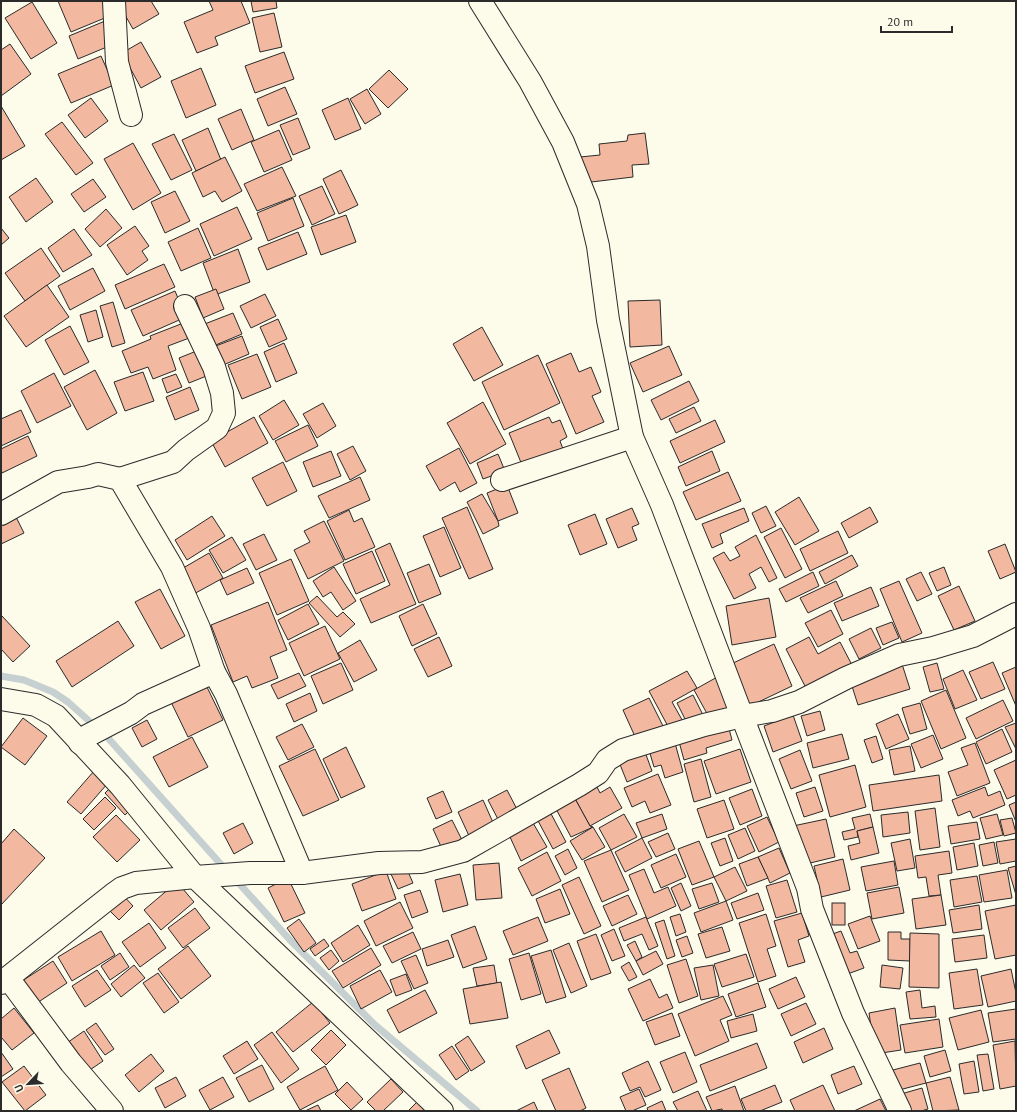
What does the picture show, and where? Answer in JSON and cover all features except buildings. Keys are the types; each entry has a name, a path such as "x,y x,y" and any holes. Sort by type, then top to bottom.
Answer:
{"street":[{"path":"114,1 117,62 131,115"},
{"path":"480,1 530,81 559,135 588,204 598,246 608,320 632,436 665,512 808,888 812,910 853,1013 900,1111"},
{"path":"1,514 58,482 88,478 98,474 120,478 173,462 198,440 217,428 224,413 222,393 214,367 185,306"},
{"path":"502,480 632,436"},
{"path":"120,478 172,567 200,628 214,672 226,694 302,873"},
{"path":"112,1111 4,981 122,888 146,882 195,877 239,874 302,873 379,863 422,862 463,851 579,785 598,773 607,760 624,750 704,725 772,711 799,702 846,678 899,655 934,648 973,636 1016,614"},
{"path":"83,739 131,713 143,704 214,672"},
{"path":"1,699 36,705 56,716 83,739 195,877 442,1111"}],"waterway":[{"path":"1,676 24,680 53,692 68,702 108,738 226,870"},
{"path":"235,879 290,940 375,1025 477,1111"}]}
